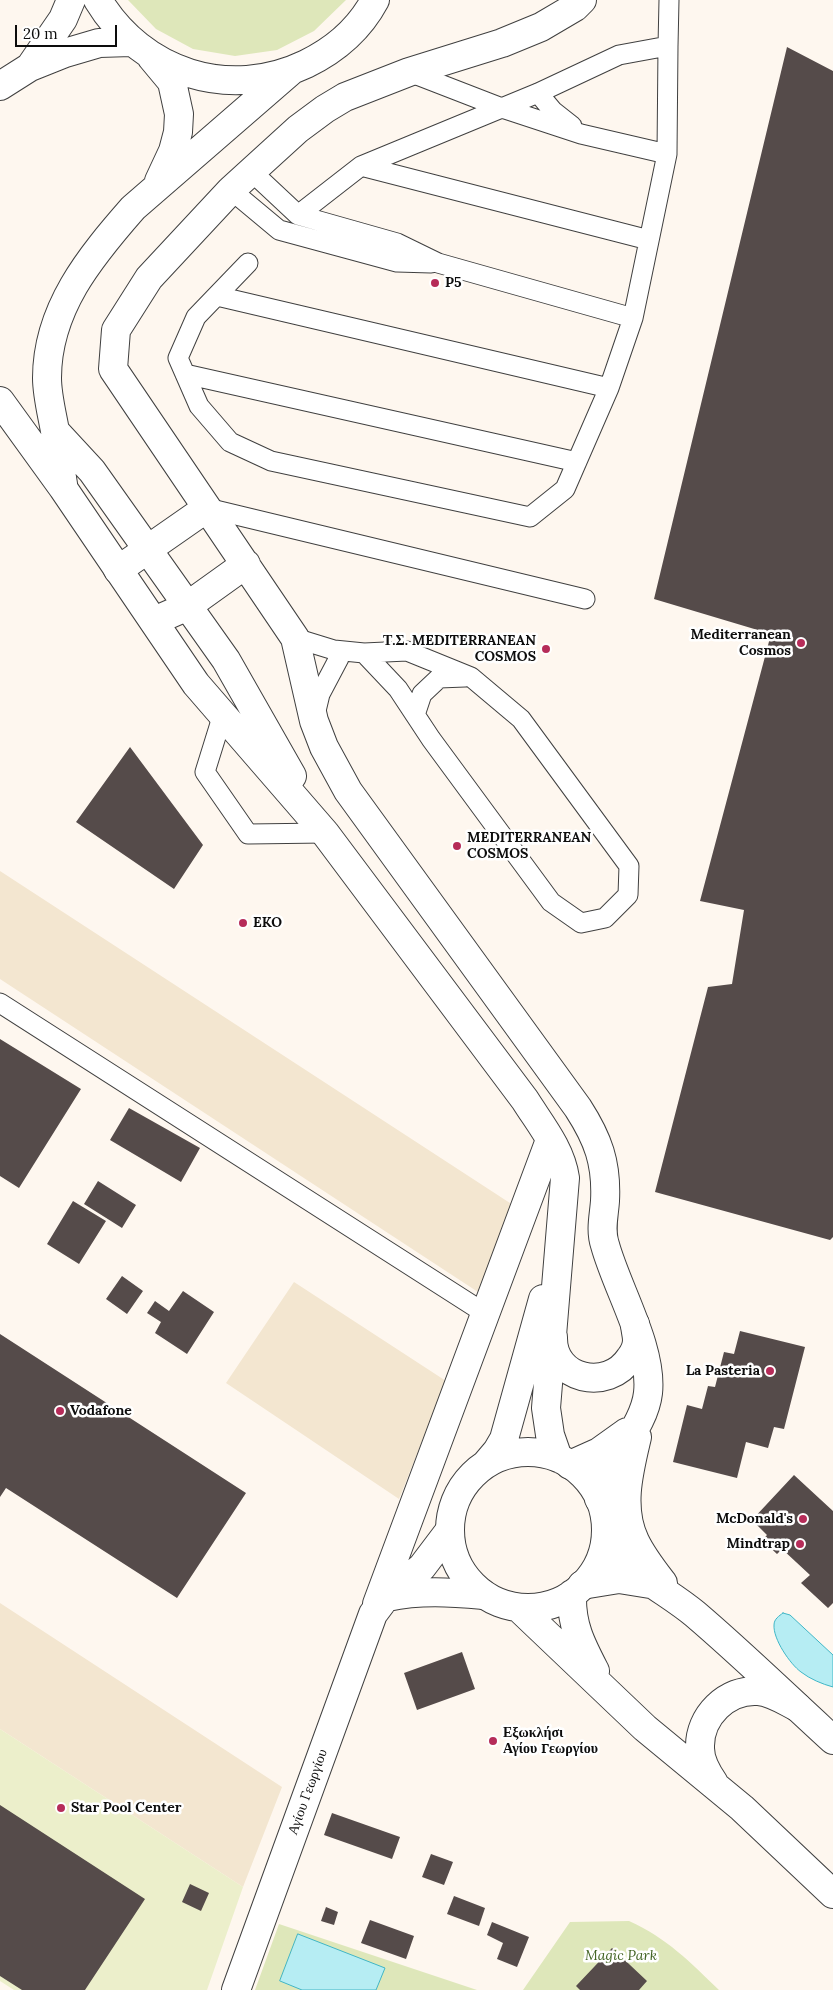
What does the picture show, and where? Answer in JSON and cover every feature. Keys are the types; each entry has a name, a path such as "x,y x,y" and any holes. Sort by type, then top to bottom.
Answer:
{"street":[{"path":"30,66 63,19 71,0"},
{"path":"98,0 108,17 172,82 179,114 178,132 173,151 155,189"},
{"path":"582,0 575,7 541,27 502,43 409,72 345,97 298,129 231,190 149,278 116,330 113,369 294,638 314,721 324,746 348,791 578,1108 600,1147 604,1164 605,1202 602,1227 605,1245 635,1324 648,1370 648,1394 640,1416 628,1482 626,1508 635,1542 668,1593"},
{"path":"0,86 30,66 99,43 140,48 176,69 204,77 223,80 262,79 291,71 324,55 352,32 380,1"},
{"path":"63,488 47,379 49,352 57,319 71,288 110,234 133,208 291,71"},
{"path":"0,401 63,488 196,684 325,833 525,1100 562,1161 565,1178 561,1240 546,1408 550,1435 564,1461"},
{"path":"55,431 92,471 186,607 226,660 325,833"},
{"path":"118,570 207,508"},
{"path":"154,621 186,607 246,564"},
{"path":"379,1606 550,1140"},
{"path":"486,1464 504,1456 523,1452 540,1453 564,1461 587,1480 599,1499 604,1512 606,1534 600,1558 588,1580 577,1590 557,1602 544,1606 519,1608 495,1601 484,1595 466,1578 459,1566 450,1542 451,1517 457,1496 467,1481 497,1451 504,1439 561,1240"},
{"path":"553,1330 553,1342 557,1355 564,1366 575,1374 588,1378 602,1378 615,1373 626,1364 634,1353 637,1341 635,1324"},
{"path":"564,1461 599,1452 640,1416"},
{"path":"599,1499 610,1468 640,1416"},
{"name":"Αγίου Γεωργίου","path":"236,1990 379,1606 422,1566 450,1530"},
{"path":"606,1534 613,1548 628,1566 695,1614 833,1740"},
{"path":"577,1590 619,1579 645,1582 668,1593"},
{"path":"577,1590 573,1624 604,1688"},
{"path":"379,1606 417,1592 445,1591 484,1595"},
{"path":"519,1608 645,1728 724,1793"},
{"path":"797,1707 776,1696 760,1691 743,1692 725,1699 711,1713 702,1730 700,1749 704,1768 713,1782 833,1894"}],"lane":[{"path":"248,263 196,317 178,358 200,406 230,442 271,461 530,516 565,489 609,388 633,318 667,154 669,0"},
{"path":"298,215 360,166 538,93 619,55 668,46"},
{"path":"409,72 502,108 580,134 667,154"},
{"path":"538,93 553,111 580,134"},
{"path":"360,166 649,240"},
{"path":"251,171 298,215 398,243 438,263 633,318"},
{"path":"231,190 279,230 397,262 438,263"},
{"path":"217,296 609,388"},
{"path":"185,374 577,462"},
{"path":"207,508 585,599"},
{"path":"294,638 334,650 364,653 407,651 471,676 521,719 629,866 628,895 605,918 581,923 551,902 398,690 364,653"},
{"path":"314,721 320,694 339,658 334,650"},
{"path":"415,715 422,694 439,678 471,676"},
{"path":"223,714 205,772 248,834 325,833"},
{"path":"0,1003 486,1314"}],"shaded area":[{"path":"0,871 513,1205 478,1292 0,979"},
{"path":"294,1282 446,1381 399,1499 226,1383"},
{"path":"0,1603 282,1787 243,1887 0,1729"}],"green space":[{"path":"128,0 346,0 314,31 277,50 235,56 193,49 156,29"},
{"name":"Star Pool Center","path":"0,1729 243,1887 207,1990 14,1990 0,1981"},
{"name":"Magic Park","path":"629,1921 667,1943 719,1990 523,1990 570,1922"},
{"path":"279,1924 477,1990 255,1990"}],"water":[{"path":"783,1613 790,1615 833,1655 833,1687 805,1675 787,1657 774,1631 775,1621"},
{"path":"298,1934 385,1968 376,1990 302,1990 280,1981"}],"building":[{"name":"Mediterranean Cosmos","path":"787,47 833,71 833,1237 830,1240 655,1192 708,987 732,984 744,910 700,901 771,634 654,599"},
{"path":"130,747 203,845 174,889 76,822"},
{"path":"0,1039 81,1089 19,1188 0,1176"},
{"path":"129,1108 200,1148 181,1182 110,1140"},
{"path":"98,1181 136,1205 122,1228 84,1204"},
{"path":"73,1201 106,1221 79,1264 47,1244"},
{"path":"122,1276 143,1291 127,1314 106,1299"},
{"path":"183,1291 214,1312 187,1354 155,1333 161,1322 147,1313 155,1301 169,1311"},
{"path":"740,1331 805,1347 784,1429 774,1427 768,1448 746,1442 737,1478 673,1462 687,1405 702,1409 708,1386 715,1387 724,1352 734,1354"},
{"name":"Vodafone","path":"0,1334 246,1493 177,1598 6,1488 0,1497"},
{"name":"Mindtrap","path":"794,1475 833,1511 833,1603 828,1608 801,1583 810,1575 782,1549 777,1554 762,1540 767,1535 752,1520"},
{"path":"462,1652 475,1689 417,1710 404,1673"},
{"path":"0,1805 145,1899 85,1990 22,1990 0,1976"},
{"path":"332,1813 400,1837 392,1859 324,1835"},
{"path":"431,1854 453,1862 444,1885 422,1877"},
{"path":"190,1884 209,1893 201,1911 182,1902"},
{"path":"454,1896 485,1908 479,1926 447,1914"},
{"path":"326,1907 338,1912 334,1925 321,1921"},
{"path":"370,1920 414,1936 406,1959 361,1943"},
{"path":"492,1922 529,1937 517,1967 497,1959 503,1943 487,1935"},
{"path":"612,1948 647,1981 639,1990 580,1990 576,1986"}],"place":[{"name":"P5","path":"435,283"},
{"name":"Mediterranean Cosmos","path":"801,643"},
{"name":"Τ.Σ. MEDITERRANEAN COSMOS","path":"546,649"},
{"name":"MEDITERRANEAN COSMOS","path":"457,846"},
{"name":"EKO","path":"243,923"},
{"name":"La Pasteria","path":"770,1371"},
{"name":"Vodafone","path":"60,1411"},
{"name":"McDonald's","path":"803,1519"},
{"name":"Mindtrap","path":"800,1544"},
{"name":"Εξωκλήσι Αγίου Γεωργίου","path":"493,1741"},
{"name":"Star Pool Center","path":"61,1808"}]}
